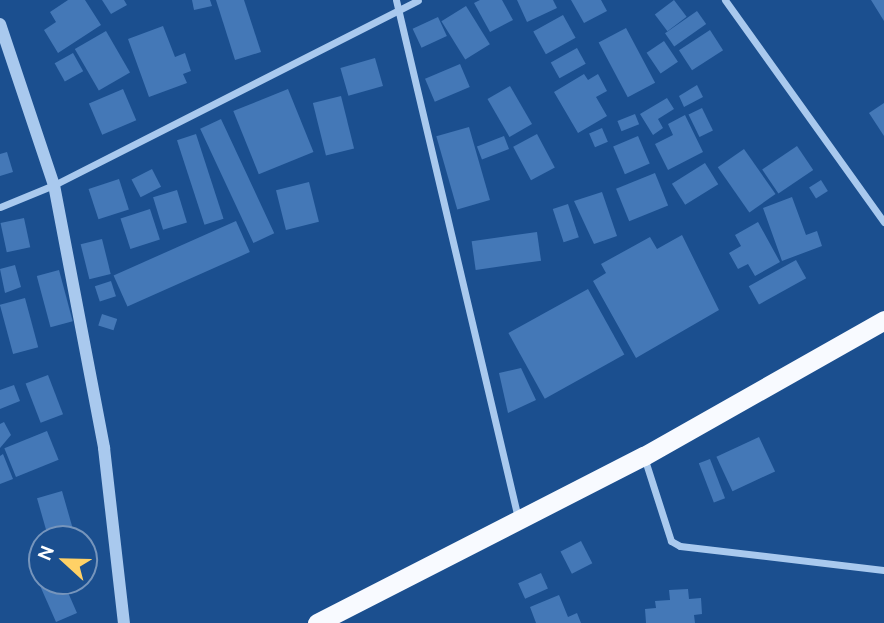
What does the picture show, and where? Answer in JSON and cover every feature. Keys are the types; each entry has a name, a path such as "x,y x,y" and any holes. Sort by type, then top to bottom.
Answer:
{"highway":[{"path":"323,622 644,456 884,320"}],"street":[{"path":"396,0 519,522"},
{"path":"0,206 54,185 418,0"},
{"path":"725,0 884,222"},
{"path":"0,23 54,185 104,448 124,623"},
{"path":"644,456 671,541 680,546 884,570"}],"building":[{"path":"68,0 85,0 101,25 58,53 44,30 56,22 50,12"},
{"path":"102,0 124,0 127,5 111,14"},
{"path":"192,0 210,0 212,6 194,10"},
{"path":"216,0 244,0 261,52 235,60"},
{"path":"480,0 502,0 513,20 490,32 474,3"},
{"path":"517,0 553,0 557,8 527,22"},
{"path":"571,0 601,0 607,11 584,23"},
{"path":"674,0 687,17 667,31 655,14"},
{"path":"871,0 884,0 884,21"},
{"path":"466,6 490,44 465,60 441,21"},
{"path":"697,11 706,24 674,46 665,33"},
{"path":"563,15 576,38 546,54 533,31"},
{"path":"438,17 447,36 421,48 413,29"},
{"path":"163,26 175,57 185,53 191,71 183,74 187,83 149,97 128,39"},
{"path":"626,28 655,83 628,97 599,43"},
{"path":"710,30 723,50 692,70 679,50"},
{"path":"106,31 130,73 99,91 75,49"},
{"path":"664,41 678,62 661,73 647,53"},
{"path":"577,48 586,64 559,78 551,63"},
{"path":"73,53 83,71 65,82 55,63"},
{"path":"375,58 383,86 348,96 340,68"},
{"path":"460,64 470,87 435,102 425,79"},
{"path":"584,74 588,80 598,74 607,91 596,97 607,116 578,133 554,92"},
{"path":"697,85 703,97 684,107 679,96"},
{"path":"510,86 532,124 509,137 487,99"},
{"path":"123,89 136,120 102,135 89,103"},
{"path":"288,89 313,152 259,174 233,111"},
{"path":"341,96 354,148 326,155 313,103"},
{"path":"667,98 674,109 658,119 663,128 653,135 640,114"},
{"path":"884,103 884,136 869,113"},
{"path":"702,108 713,130 699,137 689,115"},
{"path":"635,114 639,124 622,131 617,121"},
{"path":"685,115 703,152 668,170 655,144 673,135 668,124"},
{"path":"221,119 274,233 253,243 200,129"},
{"path":"469,127 490,200 457,209 436,136"},
{"path":"602,128 608,142 595,147 589,133"},
{"path":"196,134 224,219 204,225 177,140"},
{"path":"537,134 555,168 531,180 513,147"},
{"path":"504,136 509,149 482,159 477,146"},
{"path":"638,136 650,164 625,174 613,147"},
{"path":"797,146 813,170 778,194 762,169"},
{"path":"744,149 776,194 749,212 718,167"},
{"path":"7,152 13,172 0,176 0,154"},
{"path":"705,163 718,184 685,205 672,184"},
{"path":"152,169 161,187 141,197 132,179"},
{"path":"655,173 668,205 629,221 616,189"},
{"path":"119,179 129,209 98,219 89,189"},
{"path":"821,180 828,191 816,198 809,187"},
{"path":"309,182 319,222 286,230 276,190"},
{"path":"177,190 187,223 163,230 153,197"},
{"path":"602,192 617,236 594,244 574,201"},
{"path":"792,197 806,235 817,231 822,246 782,261 763,208"},
{"path":"568,204 579,237 564,242 553,209"},
{"path":"150,209 160,239 130,249 121,219"},
{"path":"24,218 30,247 7,252 1,223"},
{"path":"236,221 250,252 127,307 114,276"},
{"path":"758,222 780,262 755,276 748,264 738,269 729,253 741,246 735,235"},
{"path":"537,232 541,261 476,270 472,241"},
{"path":"682,235 719,310 636,358 593,281 606,273 601,264 650,237 657,249"},
{"path":"102,239 111,274 89,279 81,244"},
{"path":"796,260 806,278 759,305 749,286"},
{"path":"15,265 21,287 5,293 0,269"},
{"path":"59,270 73,321 51,327 37,276"},
{"path":"111,281 116,296 100,301 95,286"},
{"path":"588,289 624,355 545,399 508,333"},
{"path":"25,298 38,347 13,354 0,305"},
{"path":"102,314 117,319 114,330 98,325"},
{"path":"521,368 536,400 508,413 499,373"},
{"path":"48,375 63,414 41,423 26,384"},
{"path":"14,385 20,401 0,409 0,390"},
{"path":"4,422 11,435 0,448 0,424"},
{"path":"47,431 59,460 16,477 4,448"},
{"path":"759,437 775,471 732,491 716,457"},
{"path":"3,454 13,479 0,484 0,456"},
{"path":"710,459 725,498 714,503 699,463"},
{"path":"62,491 72,525 45,525 37,498"},
{"path":"581,541 592,563 572,574 561,551"},
{"path":"541,573 548,589 525,599 518,583"},
{"path":"688,589 689,599 701,598 702,614 694,615 695,623 646,623 645,609 656,608 655,601 670,600 669,590"},
{"path":"44,595 69,595 77,613 56,622"},
{"path":"559,595 568,617 577,613 581,623 536,623 530,607"}]}
